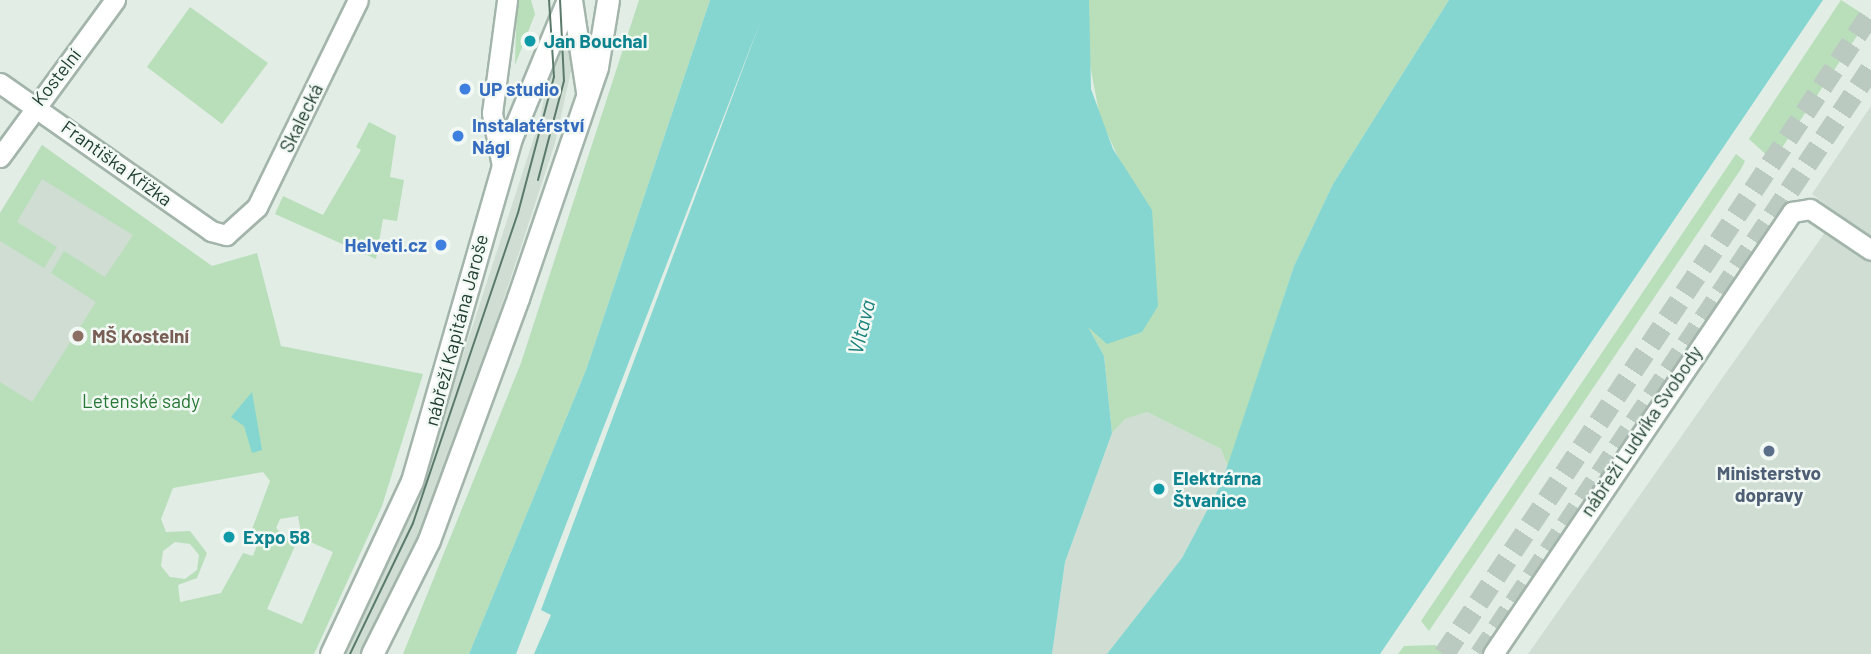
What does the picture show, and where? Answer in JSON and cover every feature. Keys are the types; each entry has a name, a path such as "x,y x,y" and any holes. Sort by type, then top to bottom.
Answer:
{"main road":[{"name":"nábřeží Kapitána Jaroše","path":"331,654 380,561 430,428 502,166 570,0"},
{"name":"nábřeží Kapitána Jaroše","path":"374,654 439,514 586,100 608,0"}],"street":[{"name":"Kostelní","path":"0,157 33,107 115,0"},
{"name":"Skalecká","path":"235,230 257,208 358,0"},
{"path":"502,166 492,113 507,0"},
{"path":"570,0 585,52 586,100"},
{"name":"Františka Křížka","path":"0,83 216,234 235,230"},
{"name":"nábřeží Ludvíka Svobody","path":"1493,654 1792,212 1810,209 1871,250"}],"shaded area":[{"path":"571,25 571,71 555,143 434,512 367,654 343,654 414,506 540,119 549,70"},
{"path":"1871,106 1871,654 1528,654 1838,214 1812,194"},
{"name":"MŠ Kostelní","path":"42,145 197,256 85,470 0,416 0,213"},
{"path":"1147,412 1221,449 1228,467 1182,558 1107,654 1052,654 1065,562 1112,433 1125,419"}],"green space":[{"path":"517,0 531,0 535,14 515,65"},
{"path":"639,0 710,0 586,370 469,654 403,654 521,363"},
{"path":"1089,0 1449,0 1333,184 1294,266 1228,467 1221,449 1147,412 1125,419 1112,433 1104,356 1087,326 1092,329 1152,210 1133,189 1100,118 1088,54"},
{"path":"1841,0 1869,18 1773,161 1749,139"},
{"path":"190,7 268,63 222,124 147,67"},
{"path":"369,122 396,136 390,177 404,180 397,221 383,219 376,259 275,214 283,196 323,215 361,150 356,147"},
{"name":"Letenské sady","path":"42,145 212,266 257,253 281,346 423,374 382,506 314,654 0,654 0,382 32,402 96,302 51,273 64,251 105,277 133,235 42,179 17,222 57,247 44,268 0,241 0,213","holes":["263,472 270,481 251,532 262,531 253,556 243,553 221,593 180,602 178,585 197,578 207,553 190,531 166,532 161,519 173,488","298,516 301,533 286,538 276,528 280,519","299,537 333,552 302,624 267,609","175,542 190,544 199,555 197,570 185,579 170,577 161,566 163,551"]},
{"path":"1736,154 1745,161 1741,169 1429,631 1421,621"},
{"path":"1435,645 1449,654 1398,654 1404,646"}],"water":[{"name":"Vltava","path":"710,0 1089,0 1091,89 1113,149 1152,210 1158,306 1142,332 1107,344 1088,327 1104,356 1112,433 1065,562 1052,654 534,654 551,615 541,610 761,20 516,654 469,654 586,370"},
{"path":"1449,0 1823,0 1380,654 1107,654 1182,558 1222,482 1294,266 1333,184"},
{"path":"252,392 262,450 252,453 244,426 231,417"}],"tunnel":[{"path":"1444,654 1871,13"},
{"path":"1480,654 1871,68"}],"tram line":[{"path":"350,654 413,523 518,213 554,77 549,0"},
{"path":"538,180 564,81 560,0"}],"place":[{"name":"Jan Bouchal","path":"530,41"},
{"name":"UP studio","path":"465,89"},
{"name":"Instalatérství Nágl","path":"458,136"},
{"name":"Helveti.cz","path":"441,245"},
{"name":"MŠ Kostelní","path":"78,336"},
{"name":"Ministerstvo dopravy","path":"1769,451"},
{"name":"Elektrárna Štvanice","path":"1159,489"},
{"name":"Expo 58","path":"229,537"}]}
